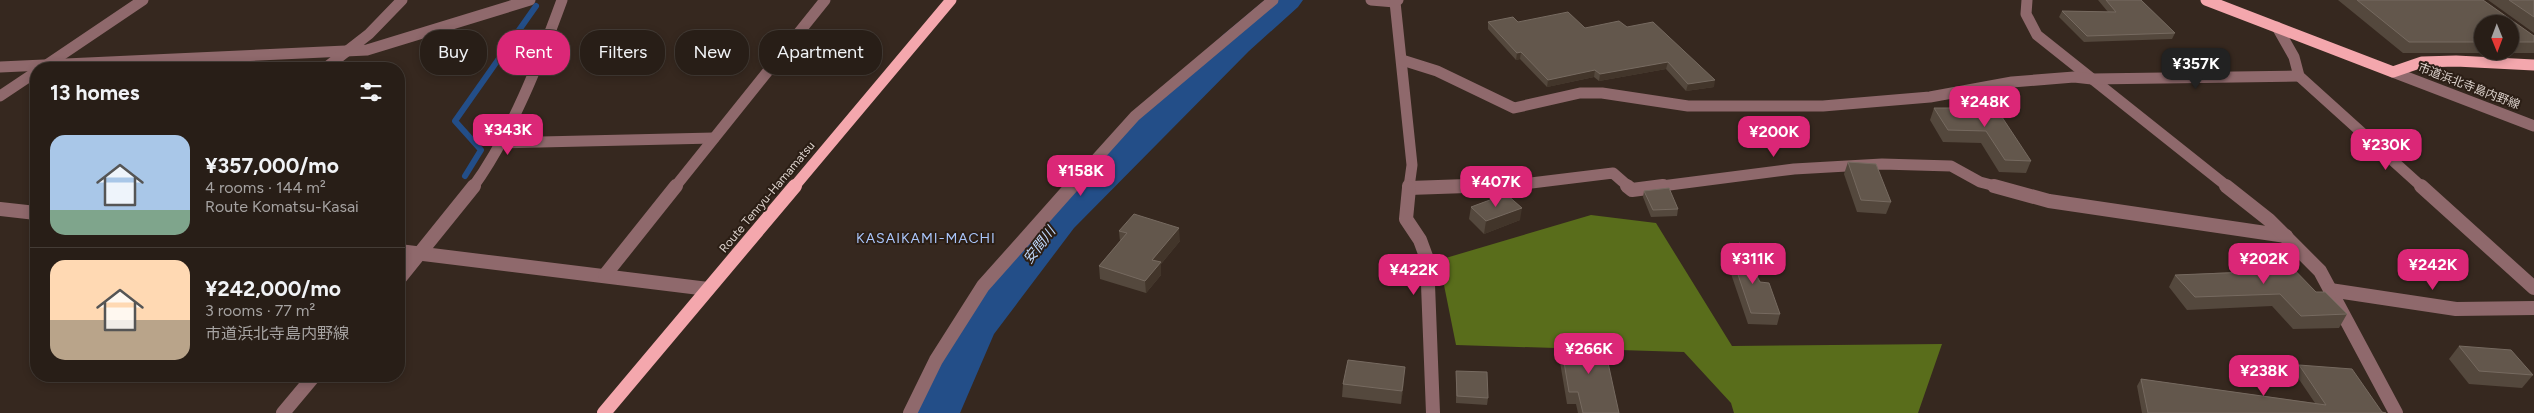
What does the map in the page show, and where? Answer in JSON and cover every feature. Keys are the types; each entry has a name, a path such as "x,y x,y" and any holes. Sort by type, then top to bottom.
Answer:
{"main road":[{"name":"Route Tenryu-Hamamatsu","path":"604,413 951,0"},
{"path":"2206,0 2394,72 2422,62 2456,61 2534,65"}],"street":[{"path":"51,62 144,0"},
{"path":"332,62 369,34 402,0"},
{"path":"138,62 367,50 530,0"},
{"path":"405,272 489,165 542,54 562,0"},
{"path":"605,275 825,0"},
{"path":"910,413 936,360 983,286 1135,116 1273,0"},
{"path":"1371,0 1396,1 1412,165 1406,219 1420,240 1427,259 1433,413"},
{"path":"2027,0 2025,6 2027,20 2037,35 2232,190 2286,236 2320,271 2396,413"},
{"path":"2277,27 2294,57 2299,76 2534,288"},
{"path":"1402,60 1437,71 1514,108 1580,93 1595,93 1688,106 1823,106 1930,97 2012,82 2074,77 2092,79 2299,76"},
{"path":"0,67 30,67"},
{"name":"市道浜北寺島内野線","path":"2394,72 2534,126"},
{"path":"0,96 30,76"},
{"path":"500,143 714,138"},
{"path":"1409,188 1523,184 1613,173 1632,190 1794,169 1882,164 1951,166 1980,182 2049,201 2286,236"},
{"path":"0,209 30,212"},
{"path":"405,252 708,289"},
{"path":"2330,290 2456,309 2534,308"},
{"path":"283,413 309,382"}],"green space":[{"path":"1591,215 1656,223 1732,346 1942,344 1918,413 1734,413 1731,403 1684,352 1456,345 1439,260"}],"building":[{"path":"2106,0 2141,0 2175,33 2087,36 2062,11 2116,12"},
{"path":"2357,0 2483,0 2504,15 2474,15 2474,42 2409,42"},
{"path":"2509,0 2534,0 2534,17"},
{"path":"1568,12 1585,28 1619,21 1627,27 1653,22 1715,80 1688,84 1668,62 1600,74 1595,70 1548,80 1521,52 1517,53 1488,22 1513,17 1518,22"},
{"path":"2519,25 2534,36 2534,42 2519,42"},
{"path":"1970,104 1994,105 2031,161 2005,160 1986,131 1948,130 1934,108 1973,108"},
{"path":"1848,162 1876,164 1891,202 1861,200"},
{"path":"1669,188 1678,209 1653,210 1644,191"},
{"path":"1506,194 1522,208 1486,221 1471,207"},
{"path":"1134,214 1179,228 1152,260 1161,262 1145,281 1099,266 1127,233 1119,231"},
{"path":"1740,243 1760,282 1769,283 1780,314 1751,313 1729,248"},
{"path":"2280,255 2316,292 2325,292 2347,314 2301,316 2280,294 2195,297 2175,275 2250,272 2236,257"},
{"path":"1560,338 1603,340 1619,413 1583,413 1578,392 1569,392"},
{"path":"2459,346 2511,350 2533,375 2479,371"},
{"path":"1348,360 1405,367 1402,391 1343,384"},
{"path":"2299,365 2352,369 2382,412 2386,413 2148,413 2141,379 2326,405"},
{"path":"1456,371 1487,372 1488,398 1457,396"}],"waterway":[{"name":"安間川","path":"935,413 973,329 1059,219 1236,43 1286,0"},
{"path":"465,176 481,150 455,121 536,6"}],"district":[{"name":"KASAIKAMI-MACHI","path":"926,238"}]}
